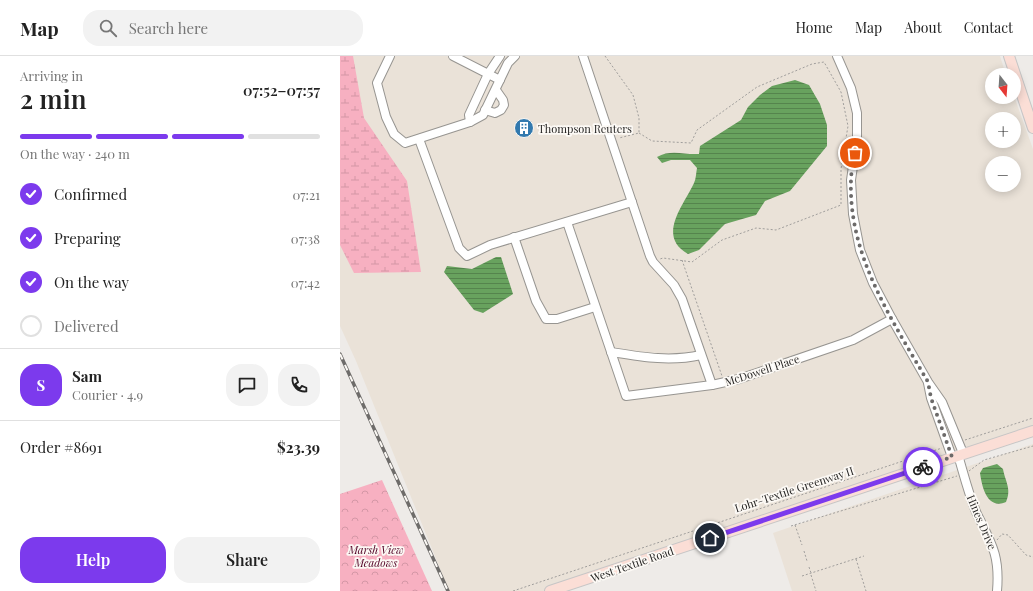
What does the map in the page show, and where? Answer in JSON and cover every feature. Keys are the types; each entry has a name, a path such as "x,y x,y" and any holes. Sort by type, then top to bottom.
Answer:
{"main road":[{"path":"1009,56 1033,128"},
{"name":"West Textile Road","path":"550,591 1033,431"}],"street":[{"path":"390,56 377,83 386,117 394,134 405,143 470,122 483,115 508,63 515,56"},
{"path":"453,56 500,80"},
{"path":"470,122 470,115 488,74 500,56"},
{"path":"583,56 653,262 674,285 682,299 712,385"},
{"path":"837,56 851,88 857,113 857,139 851,180 854,221 860,250 873,283 892,319 928,382 942,402 957,455"},
{"path":"477,99 495,113 502,110 504,105 503,100 496,90"},
{"path":"419,139 458,248 467,256 490,245 514,237 632,202"},
{"path":"567,222 611,352 657,360 687,358 701,355"},
{"path":"514,237 536,301 546,319 557,319 595,307"},
{"name":"McDowell Place","path":"611,352 626,396 712,385 724,382 853,340 892,319"},
{"path":"928,382 931,398 957,455"},
{"name":"Hines Drive","path":"957,455 978,514 992,544 997,561 997,591"}],"path":[{"path":"605,56 633,95 639,118 639,133"},
{"path":"611,140 639,133 652,141 691,142 697,130 757,87 812,64 824,62 841,92 848,126 841,169 841,205 776,230 756,228 722,240 692,262 663,258 653,262"},
{"path":"682,260 724,382"},
{"path":"965,440 1033,418"},
{"path":"968,472 984,460 1033,446"},
{"name":"Lohr-Textile Greenway II","path":"513,591 942,448"},
{"path":"791,526 958,475"},
{"path":"795,525 802,545"},
{"path":"998,539 1002,534 1008,535 1026,555 1033,557"},
{"path":"804,551 807,561"},
{"path":"802,576 864,556"},
{"path":"856,558 866,591"},
{"path":"809,567 816,591"}],"shaded area":[{"path":"340,56 1000,56 1004,68 985,68 985,104 1017,104 1020,112 985,112 985,148 1021,148 1021,116 1033,149 1033,431 550,591 449,591 356,361 340,326"},
{"path":"795,80 809,85 820,104 827,125 827,146 790,191 765,201 756,215 725,224 699,250 688,254 679,247 674,238 673,229 679,210 695,181 697,168 690,160 671,160 662,163 657,157 667,153 699,154 700,146 741,120 748,107 760,95 772,86"},
{"path":"496,257 501,257 513,294 483,313 474,310 444,272 447,266 472,269"},
{"path":"1033,444 1033,591 792,591 773,533"},
{"path":"997,464 1003,469 1008,489 1008,497 1006,502 1000,504 994,503 987,496 982,485 980,473 983,468"}],"green space":[{"path":"340,56 353,56 364,118 407,181 421,272 354,273 340,245"},
{"name":"Marsh View Meadows","path":"382,480 432,591 340,591 340,494"}],"railway":[{"path":"340,354 448,591"}],"way so far":[{"path":"855,153 851,180 853,214 860,250 873,283 928,382 931,398 952,457 923,467"}],"place":[{"name":"Thompson Reuters","path":"524,128"}],"route":[{"path":"710,538 923,467"}]}
